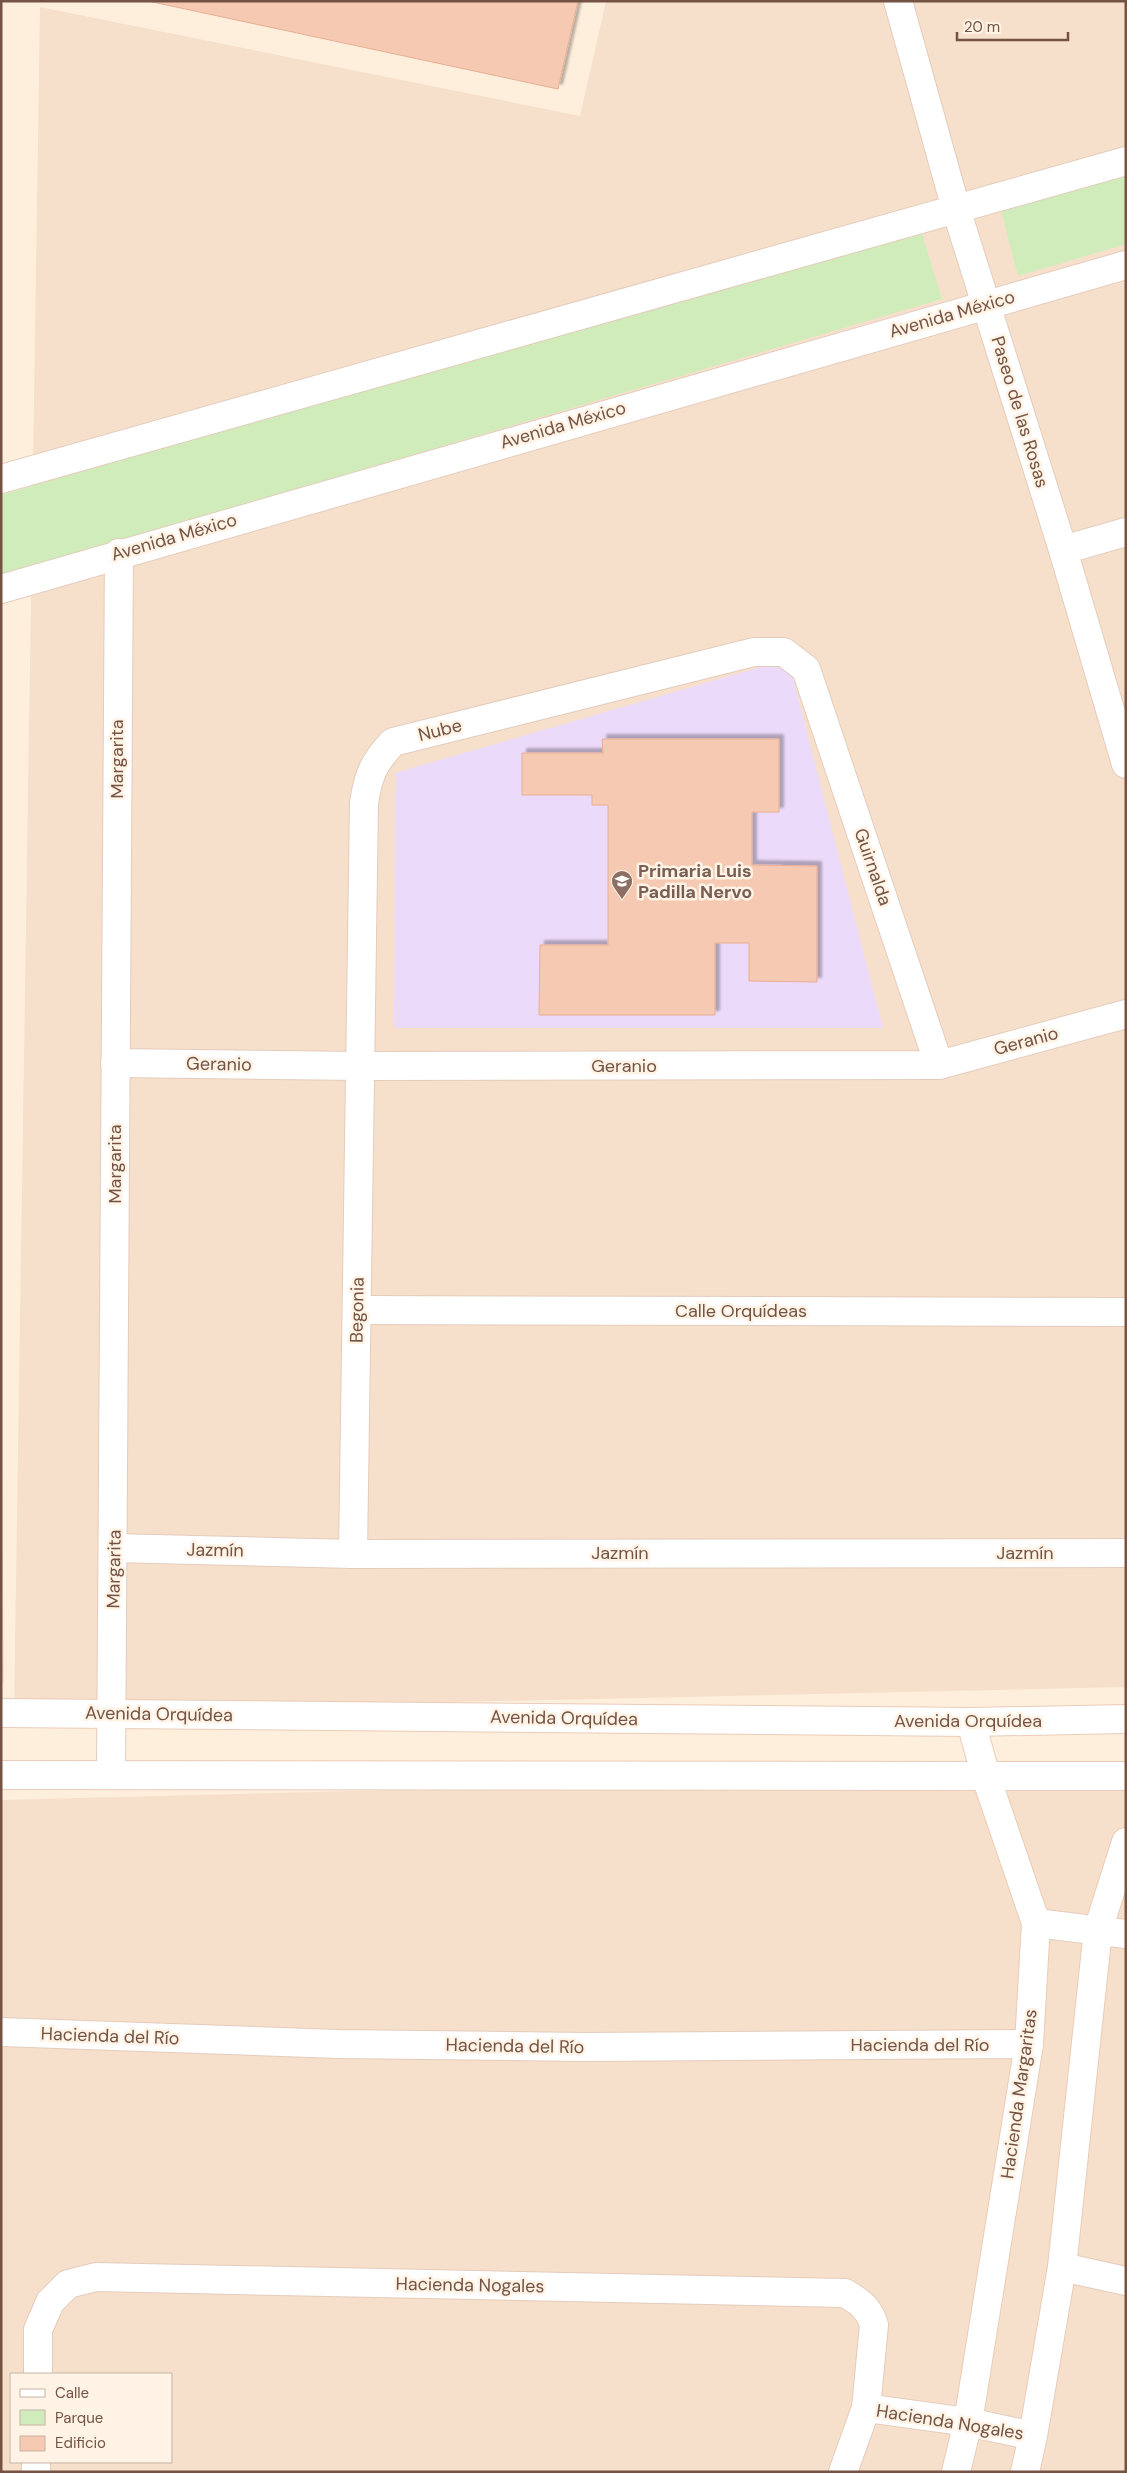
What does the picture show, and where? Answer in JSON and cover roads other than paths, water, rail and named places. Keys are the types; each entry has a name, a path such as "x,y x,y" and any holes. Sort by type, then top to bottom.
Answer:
{"street":[{"name":"Paseo de las Rosas","path":"898,1 956,209 1063,550 1126,764"},
{"path":"1,479 1126,161"},
{"name":"Avenida México","path":"1,588 1126,265"},
{"path":"1063,550 1126,532"},
{"name":"Margarita","path":"111,1774 114,1548 119,553"},
{"name":"Nube","path":"361,1066 364,803 367,782 377,759 393,742 754,652 784,652 806,670"},
{"name":"Guirnalda","path":"806,670 939,1065"},
{"name":"Geranio","path":"115,1063 361,1066 939,1065 1126,1014"},
{"name":"Begonia","path":"353,1554 361,1066"},
{"name":"Calle Orquídeas","path":"357,1310 1126,1312"},
{"name":"Jazmín","path":"114,1548 353,1554 1126,1553"},
{"name":"Avenida Orquídea","path":"1,1713 971,1722 1126,1719"},
{"name":"Hacienda Margaritas","path":"956,2472 968,2422 1029,2044 1036,1923 986,1777 971,1722"},
{"path":"1,1775 1126,1776"},
{"path":"1025,2472 1062,2267 1098,1930 1126,1842"},
{"path":"1036,1923 1126,1934"},
{"name":"Hacienda del Río","path":"1,2032 338,2044 585,2047 1029,2044"},
{"path":"1062,2267 1126,2281"},
{"name":"Hacienda Nogales","path":"38,2373 38,2330 50,2302 68,2284 96,2277 845,2294 861,2303 870,2313 874,2325 866,2408 843,2472"},
{"name":"Hacienda Nogales","path":"866,2408 968,2422 1033,2436"}],"place":[{"name":"Primaria Luis Padilla Nervo","path":"622,900"}]}
